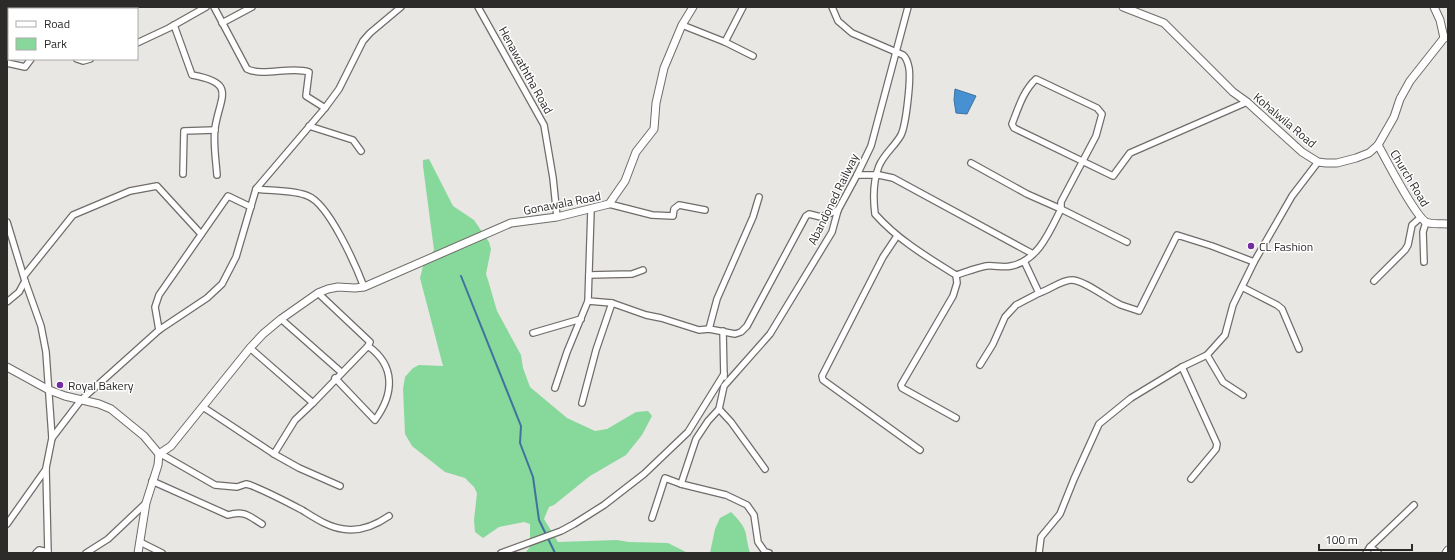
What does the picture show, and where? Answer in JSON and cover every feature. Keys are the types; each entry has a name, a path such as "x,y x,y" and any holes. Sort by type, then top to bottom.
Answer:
{"street":[{"path":"138,43 206,7"},
{"path":"214,7 248,69 252,71 284,70 309,72 306,96 325,108"},
{"path":"222,23 252,7"},
{"path":"52,438 81,400 159,330 207,298 222,284 236,258 256,189 325,108 339,89 363,41 370,33 401,7"},
{"name":"Henawaththa Road","path":"478,7 544,125 553,178 557,217"},
{"name":"Gonawala Road","path":"364,287 512,223 557,217 590,210 609,204 625,181 636,152 654,129 656,103 664,68 682,25 693,7"},
{"path":"725,42 743,7"},
{"path":"832,7 838,20 852,33 903,55 906,58 910,69 910,82 901,135 880,164 874,187 875,214 897,236 956,275 986,266 1011,266 1024,261 1033,254 1046,238 1061,209 1062,202 1083,163 1096,136 1102,114 1097,108 1036,79 1031,84 1020,103 1012,124 1014,128 1083,163 1113,176 1130,154 1247,102"},
{"name":"Abandoned Railway","path":"681,484 696,439 708,421 719,409 724,386 770,334 832,232 838,210 871,146 908,7"},
{"name":"Kohalwila Road","path":"1123,7 1164,23 1233,92 1247,102 1302,152 1318,162 1337,163 1369,154 1378,145 1394,117 1400,99 1410,81 1446,38"},
{"path":"1434,7 1446,38"},
{"path":"174,25 192,75 208,78 221,87 224,95 215,130 217,175"},
{"path":"682,25 725,42 753,56"},
{"path":"7,63 25,67 30,60"},
{"path":"309,126 353,140 361,151"},
{"path":"183,174 184,131 215,130"},
{"name":"Church Road","path":"1378,145 1413,208 1424,219 1448,224"},
{"path":"1039,553 1041,537 1060,514 1074,478 1099,424 1131,398 1182,367 1207,355 1225,334 1233,305 1254,262 1292,196 1318,162"},
{"path":"971,163 1027,194 1127,242"},
{"path":"857,175 877,175 893,178 1033,254"},
{"path":"7,302 19,292 25,279 73,215 130,191 157,186 201,234"},
{"path":"138,553 146,503 159,462 160,454 171,446 250,348 263,334 281,319 318,293 328,288 364,287 354,260 323,208 309,196 295,192 256,189"},
{"path":"159,330 155,307 159,295 228,196 251,207"},
{"path":"709,329 717,299 753,217 759,197"},
{"path":"609,204 652,214 673,216 674,209 679,205 706,210"},
{"path":"555,388 567,352 588,301 590,210"},
{"path":"588,301 612,303 646,315 699,330 709,329 735,334 741,332 747,326 806,216 809,214 821,217 838,210"},
{"path":"1424,219 1424,262"},
{"path":"1374,281 1405,250 1408,245 1412,225 1424,219"},
{"path":"7,222 41,326 46,352 52,438 46,468 48,552 39,550 36,553"},
{"path":"980,365 993,344 1005,316 1016,305 1039,293 1050,290 1063,282 1072,280 1077,281 1121,305 1139,311 1177,235 1212,246 1254,262"},
{"path":"897,236 879,264 822,376 823,380 920,450"},
{"path":"1024,261 1039,293"},
{"path":"588,276 632,274 643,270"},
{"path":"956,275 957,283 953,296 901,385 902,388 956,418"},
{"path":"1242,287 1282,309 1299,350"},
{"path":"274,454 295,420 368,346 370,342 318,293"},
{"path":"582,403 596,350 612,303"},
{"path":"281,319 341,372"},
{"path":"533,333 581,319"},
{"path":"723,331 724,386"},
{"path":"336,378 375,420 387,401 389,384 387,370 376,352 368,346"},
{"path":"250,348 313,403"},
{"path":"1207,355 1223,382 1242,395"},
{"path":"7,366 49,390 104,406 116,413 144,436 160,454 215,485 237,487 246,484 250,485 273,494 325,524 344,530 363,529 389,516"},
{"path":"1182,367 1217,444 1216,448 1191,479"},
{"path":"501,553 561,531 574,524 604,505 644,474 688,432 724,374"},
{"path":"203,407 274,454 299,468 340,486"},
{"path":"719,409 732,422 765,469"},
{"path":"7,524 46,468"},
{"path":"652,518 664,478 681,484 726,495 747,505 754,515 758,542 765,552 769,553"},
{"path":"152,481 228,515 240,512 262,524"},
{"path":"86,553 108,539 146,503"},
{"path":"1366,553 1370,546 1414,505"},
{"path":"140,542 162,553"},
{"path":"1370,546 1378,553"}],"green space":[{"path":"429,159 453,206 474,220 489,242 491,249 486,274 497,311 521,355 523,368 530,387 567,418 595,431 607,429 636,412 648,411 652,416 642,435 626,455 590,476 554,505 549,507 544,519 558,542 617,540 629,542 668,543 688,553 525,553 530,547 530,524 524,522 499,527 483,538 475,532 474,520 477,493 474,487 465,478 445,472 412,446 405,434 403,389 405,377 413,368 419,365 443,366 420,278 423,266 434,250 423,166 423,160"},
{"path":"731,512 744,528 750,553 710,553 715,529 720,518"}],"water":[{"path":"955,89 976,96 967,114 956,113 954,100"}],"waterway":[{"path":"461,276 521,426 520,443 533,477 539,520 555,553"}],"place":[{"name":"CL Fashion","path":"1251,246"},
{"name":"Royal Bakery","path":"60,385"}]}
